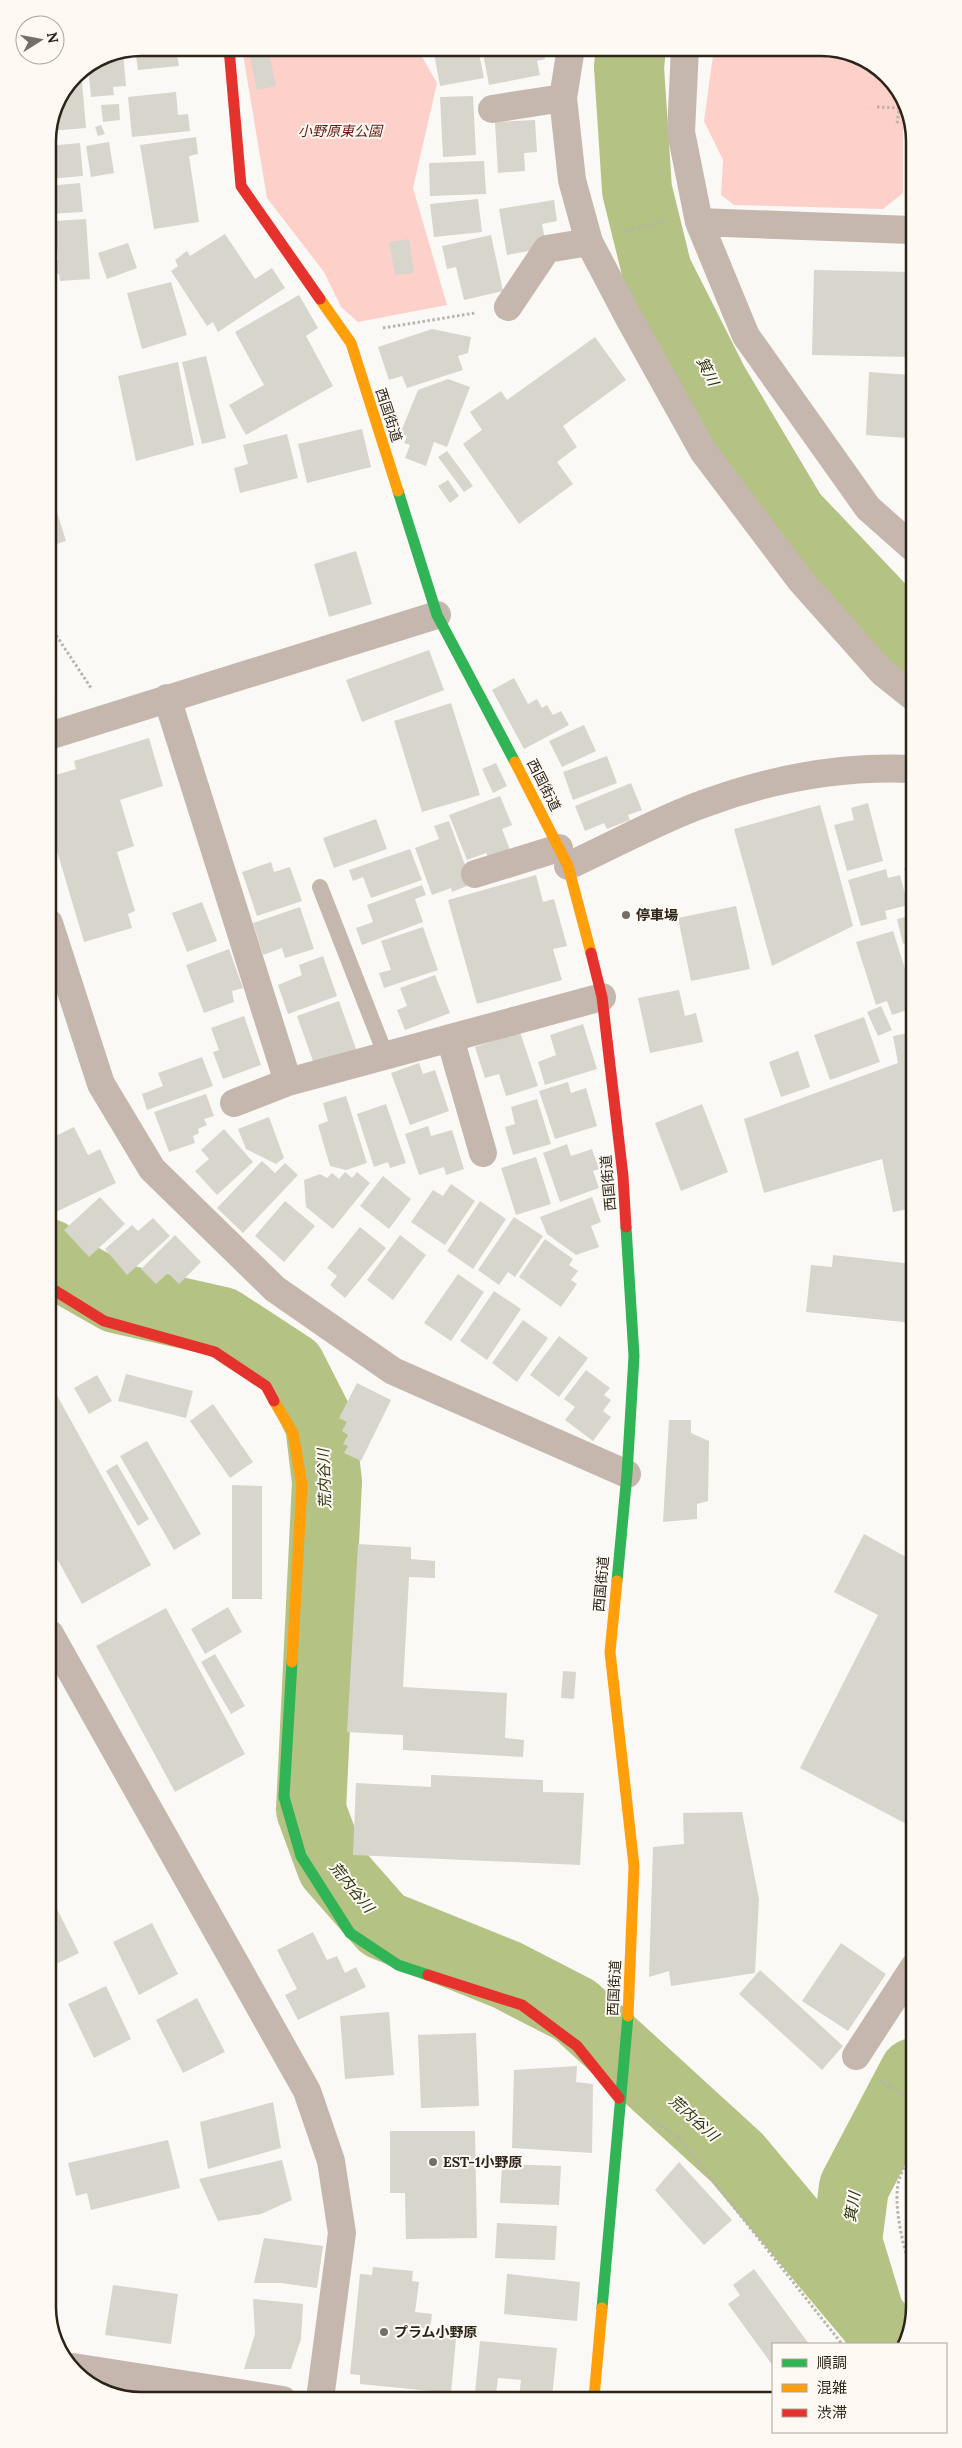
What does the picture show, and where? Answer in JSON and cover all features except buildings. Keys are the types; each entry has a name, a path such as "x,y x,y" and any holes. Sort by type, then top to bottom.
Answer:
{"street":[{"name":"西国街道","path":"230,56 241,186 351,343 437,615 480,693 564,857 602,997 623,1176 634,1356 627,1474 610,1652 634,1866 628,2015 619,2098 594,2392"},
{"path":"570,56 563,98 572,180 589,242 703,451 801,581 882,672 906,691"},
{"path":"685,56 681,132 699,222 746,336 868,508 906,542"},
{"path":"492,109 563,98"},
{"path":"699,222 906,230"},
{"path":"508,307 547,249 589,242"},
{"path":"56,733 437,615"},
{"path":"167,698 288,1082"},
{"path":"475,874 564,857 702,804 786,778 870,767 906,769"},
{"path":"56,945 101,1084 152,1170 276,1289 393,1371 627,1474"},
{"path":"234,1103 288,1082 602,997"},
{"path":"450,1038 483,1153"},
{"path":"56,1291 104,1321 215,1352 266,1386 293,1433 302,1485 284,1797 301,1856 350,1933 398,1965 522,2005 577,2046 619,2098"},
{"path":"56,1645 310,2100 331,2161 342,2233 321,2392"},
{"path":"856,2056 906,1979"},
{"path":"83,2369 233,2392"}],"lane":[{"path":"320,887 386,1056"}],"path":[{"path":"877,107 899,108"},
{"path":"897,125 899,109"},
{"path":"589,242 680,216 699,222"},
{"path":"351,343 370,330 508,307"},
{"path":"56,635 93,690"},
{"path":"619,2098 680,2139 841,2343"},
{"path":"906,2165 899,2178 897,2208 906,2251"}],"green space":[{"name":"小野原東公園","path":"243,56 422,56 437,83 413,188 447,305 358,322 341,307 324,272 267,198"},
{"path":"713,56 826,56 853,63 873,74 881,81 897,104 903,119 903,193 883,209 734,205 721,195 723,160 704,121"}],"waterway":[{"name":"箕川","path":"630,56 629,67 637,190 657,271 714,384 792,515 906,634"},
{"name":"荒内谷川","path":"56,1263 116,1298 222,1322 291,1367 320,1424 327,1482 311,1810 332,1867 383,1925 507,1975 575,2010 737,2158 892,2343"},
{"name":"箕川","path":"868,2310 847,2241 854,2187 906,2088"}],"traffic: fast":[{"path":"398,491 437,615 515,762"},
{"path":"617,1581 627,1474 634,1356 626,1227"},
{"path":"292,1662 284,1797 301,1856 350,1933 398,1965 428,1975"},
{"path":"602,2308 628,2016"}],"traffic: slow":[{"path":"320,299 351,343 398,491"},
{"path":"515,762 568,866 591,953"},
{"path":"274,1401 293,1433 302,1485 292,1662"},
{"path":"617,1581 610,1652 634,1866 628,2016"},
{"path":"595,2392 602,2308"}],"traffic: jam":[{"path":"230,56 241,186 320,299"},
{"path":"591,953 602,997 623,1176 626,1227"},
{"path":"56,1291 104,1321 215,1352 266,1386 274,1401"},
{"path":"428,1975 522,2005 577,2046 619,2098"}],"place":[{"name":"停車場","path":"626,915"},
{"name":"EST-1小野原","path":"433,2162"},
{"name":"プラム小野原","path":"384,2332"}]}
